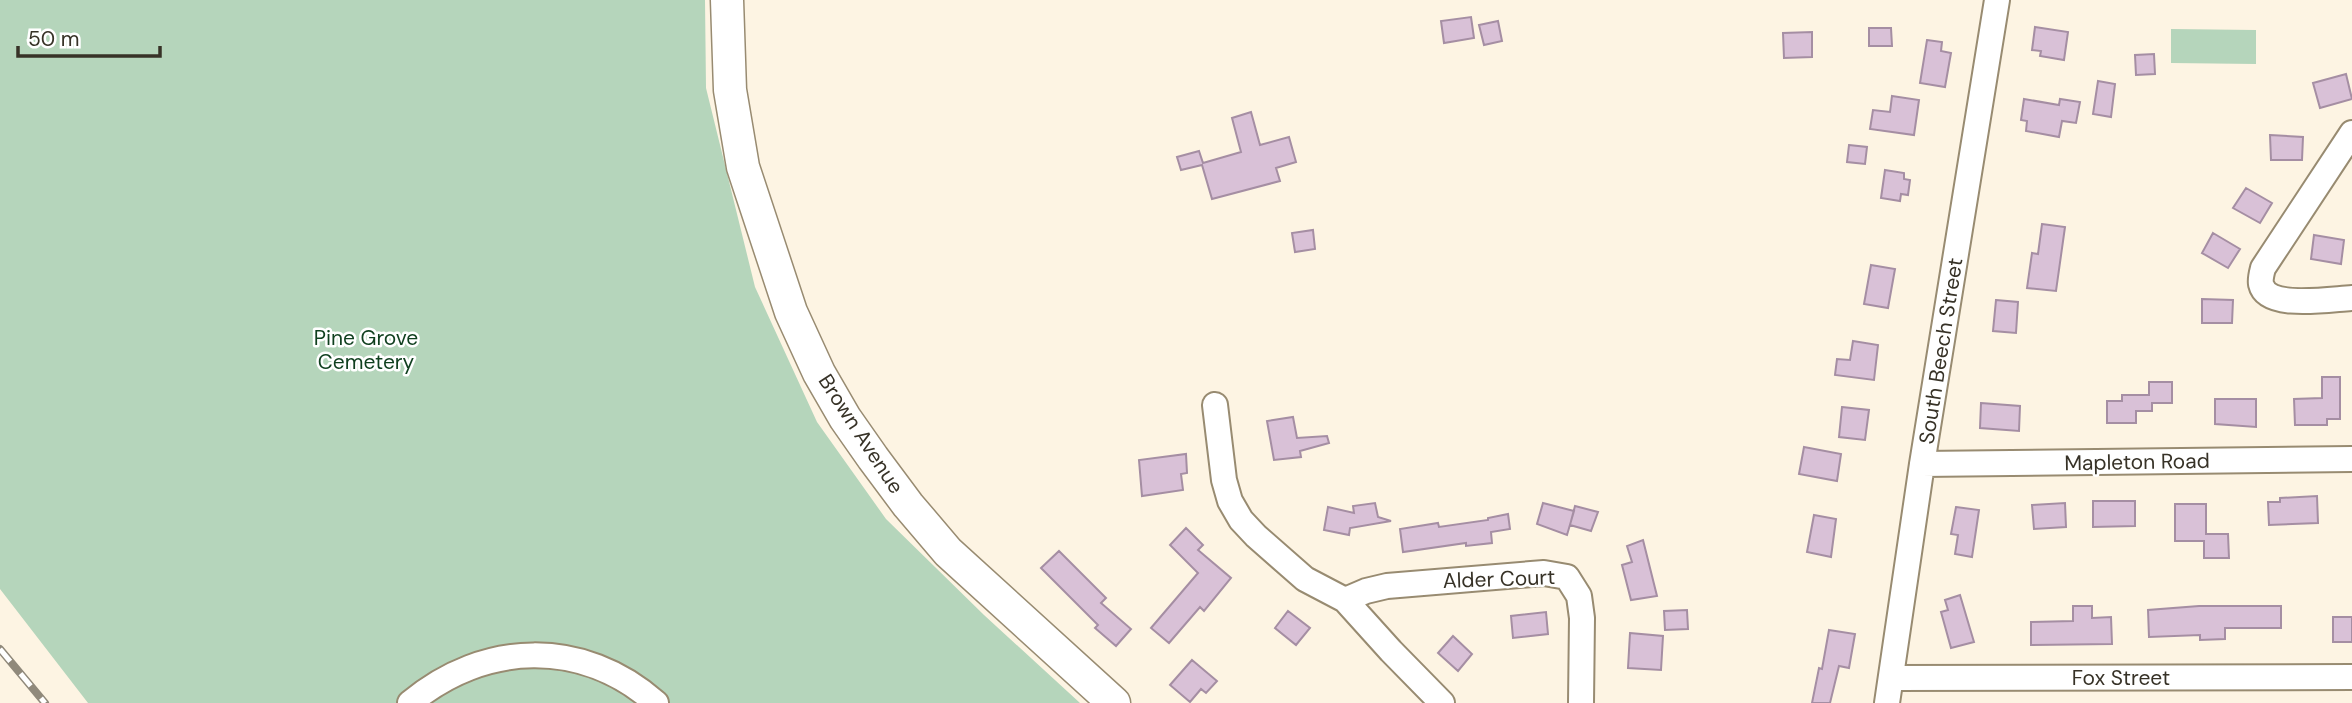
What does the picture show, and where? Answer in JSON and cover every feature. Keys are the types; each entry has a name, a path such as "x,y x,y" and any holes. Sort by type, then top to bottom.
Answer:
{"main road":[{"name":"Brown Avenue","path":"727,0 730,90 743,167 791,312 819,373 845,418 908,505 948,552 1102,700"}],"street":[{"name":"South Beech Street","path":"1887,703 1922,464 1997,0"},
{"path":"2352,133 2263,268 2260,283 2267,295 2282,301 2352,298"},
{"path":"1215,405 1224,480 1230,500 1241,520 1255,536 1305,579 1345,600 1442,703"},
{"name":"Mapleton Road","path":"1922,464 2352,459"},
{"name":"Alder Court","path":"1345,600 1366,591 1400,585 1544,573 1567,577 1579,596 1582,618 1581,703"},
{"path":"410,703 439,681 458,671 479,663 522,655 586,662 626,680 656,703"},
{"name":"Fox Street","path":"1891,678 2352,677"}],"green space":[{"name":"Pine Grove Cemetery","path":"0,0 705,0 706,88 755,287 817,422 886,519 984,615 1080,703 88,703 0,589"},
{"path":"2171,29 2256,30 2256,64 2171,63"}],"building":[{"path":"1471,17 1474,38 1444,43 1441,21"},
{"path":"1498,21 1502,41 1484,45 1479,25"},
{"path":"2035,27 2068,32 2064,60 2040,56 2041,51 2032,50"},
{"path":"1869,28 1891,28 1892,46 1869,46"},
{"path":"1812,32 1812,57 1784,58 1783,33"},
{"path":"1927,40 1942,42 1941,51 1951,53 1945,87 1920,83"},
{"path":"2154,54 2155,74 2136,75 2135,55"},
{"path":"2346,74 2352,99 2320,108 2313,83"},
{"path":"2098,81 2115,84 2111,117 2093,114"},
{"path":"1892,96 1919,100 1914,135 1870,129 1873,110 1890,112"},
{"path":"2024,99 2059,105 2060,99 2080,102 2076,123 2062,121 2059,137 2026,131 2027,121 2021,120"},
{"path":"1251,112 1260,145 1289,137 1296,162 1276,168 1280,181 1212,199 1202,165 1181,170 1177,157 1199,151 1203,163 1241,152 1232,118"},
{"path":"2270,135 2303,137 2302,160 2271,160"},
{"path":"1849,145 1867,147 1865,164 1847,162"},
{"path":"1885,170 1904,173 1904,179 1910,180 1908,195 1901,194 1900,201 1881,198"},
{"path":"2246,188 2272,203 2260,223 2233,208"},
{"path":"2042,224 2065,227 2056,291 2027,288 2032,253 2038,254"},
{"path":"1313,230 1315,249 1295,252 1292,233"},
{"path":"2213,233 2240,249 2228,268 2202,253"},
{"path":"2314,235 2344,240 2341,264 2311,259"},
{"path":"1871,265 1895,269 1888,308 1864,304"},
{"path":"2202,299 2233,300 2232,323 2202,323"},
{"path":"1996,300 2018,302 2016,333 1993,331"},
{"path":"1853,341 1878,345 1874,380 1835,375 1837,359 1850,360"},
{"path":"2322,377 2340,377 2340,419 2327,419 2327,425 2295,425 2294,399 2322,398"},
{"path":"2149,382 2172,382 2172,403 2152,403 2152,411 2136,411 2136,423 2107,423 2107,401 2122,401 2122,395 2149,395"},
{"path":"2215,399 2256,399 2256,427 2215,424"},
{"path":"1981,403 2020,406 2019,431 1980,428"},
{"path":"1842,407 1869,410 1865,440 1839,437"},
{"path":"1293,417 1297,438 1327,436 1329,443 1300,451 1301,457 1274,460 1267,421"},
{"path":"1804,447 1841,454 1837,481 1799,474"},
{"path":"1186,454 1187,473 1181,474 1183,490 1142,496 1139,460"},
{"path":"2317,496 2318,523 2269,525 2268,502 2280,502 2280,498"},
{"path":"2093,501 2135,501 2135,526 2093,527"},
{"path":"1375,503 1378,517 1391,521 1350,528 1349,535 1324,530 1328,507 1354,513 1353,506"},
{"path":"1543,503 1574,511 1567,535 1537,524"},
{"path":"2065,503 2066,527 2034,529 2032,505"},
{"path":"2175,504 2206,504 2206,534 2228,534 2229,558 2204,558 2204,541 2175,541"},
{"path":"1575,506 1598,512 1591,531 1570,525"},
{"path":"1956,507 1979,510 1972,557 1955,554 1958,535 1951,534"},
{"path":"1508,514 1510,529 1491,532 1492,543 1466,546 1466,543 1403,552 1400,529 1438,523 1439,527 1488,520"},
{"path":"1814,515 1836,519 1831,557 1807,552"},
{"path":"1186,528 1203,545 1198,550 1231,578 1204,611 1200,607 1169,643 1151,628 1198,573 1170,545"},
{"path":"1643,540 1657,596 1631,600 1622,565 1632,562 1627,546"},
{"path":"1059,551 1106,598 1101,603 1131,629 1116,646 1095,628 1098,625 1041,568"},
{"path":"1960,595 1974,642 1951,648 1941,612 1948,610 1945,600"},
{"path":"2073,606 2092,606 2092,618 2111,617 2112,644 2031,645 2031,622 2073,621"},
{"path":"2199,606 2281,606 2281,628 2225,628 2225,639 2200,640 2200,635 2149,637 2148,610"},
{"path":"1687,610 1688,629 1665,630 1664,611"},
{"path":"1288,611 1310,628 1296,645 1275,628"},
{"path":"1546,612 1548,634 1513,638 1511,616"},
{"path":"2333,617 2352,617 2352,642 2333,642"},
{"path":"1829,630 1855,634 1849,668 1839,666 1830,703 1812,703 1819,668 1822,669"},
{"path":"1630,633 1663,636 1661,670 1628,668"},
{"path":"1453,636 1472,654 1458,671 1438,653"},
{"path":"1192,660 1217,681 1206,693 1201,689 1190,702 1170,685"}],"railway":[{"path":"0,649 45,703"}]}
